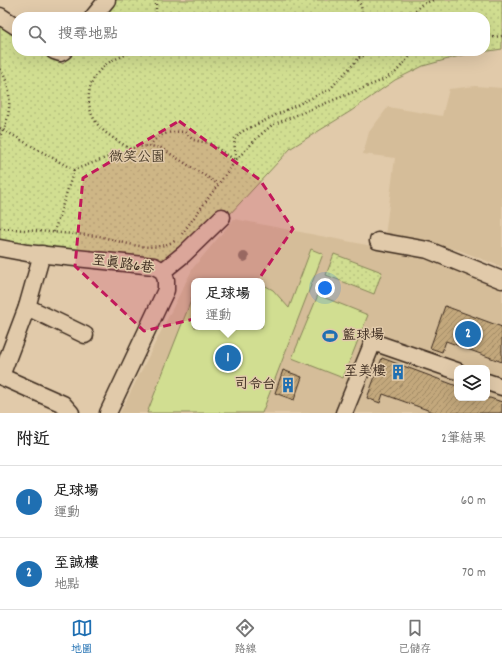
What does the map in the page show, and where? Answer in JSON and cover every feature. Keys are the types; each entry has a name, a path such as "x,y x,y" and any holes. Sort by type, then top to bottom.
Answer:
{"street":[{"path":"97,12 107,0"},
{"path":"0,16 12,24"},
{"path":"163,271 184,254 222,217"},
{"path":"378,241 428,250 502,280"},
{"name":"至真路6巷","path":"0,250 154,266 163,271 166,280 166,290 108,413"},
{"path":"42,254 27,307 0,376 63,404 71,413"},
{"path":"27,307 85,335"},
{"path":"344,413 373,342 454,371"},
{"path":"490,383 502,387"}],"path":[{"path":"156,0 156,12"},
{"path":"358,0 362,12"},
{"path":"415,12 421,5 433,0"},
{"path":"490,37 502,36"},
{"path":"123,56 104,65 95,75 89,87 88,101 91,114 98,125 130,149"},
{"path":"236,160 234,140 241,132 330,89 360,56"},
{"path":"358,59 364,56"},
{"path":"0,228 99,236 145,248 167,245 179,239 236,160 272,125 383,80 396,72 410,56"},
{"path":"0,69 3,73 9,92 9,112 4,131 0,136"},
{"path":"0,128 74,170 136,147 150,146 161,148 218,184"},
{"path":"150,146 154,139 171,131 186,132 193,140 209,143 236,160"},
{"path":"54,232 74,170"}],"highlighted area":[{"path":"179,121 260,180 293,229 239,308 144,331 75,266 83,178"}],"shaded area":[{"path":"475,86 502,88 502,267 459,250 385,236 395,158 363,154 369,132 388,107 442,116 449,89"},
{"path":"234,219 413,254 502,290 502,413 120,413 193,268"}],"green space":[{"name":"微笑公園","path":"111,0 502,0 502,49 490,51 490,12 102,12"},
{"name":"微笑公園","path":"0,26 12,33 12,56 49,56 63,64 69,56 459,56 423,66 395,80 351,111 291,148 179,269 0,248"},
{"path":"311,249 323,254 262,413 147,413 191,301 191,330 265,330 265,286 273,290 289,308"},
{"path":"334,254 382,272 374,294 326,275"},
{"name":"籃球場","path":"318,295 368,315 343,378 292,358"}],"building":[{"path":"445,306 502,327 502,362 446,341 442,352 430,348"},
{"name":"至美樓","path":"382,358 454,385 454,401 490,401 490,398 502,402 502,413 436,413 383,394 380,403 367,398"},
{"name":"司令台","path":"283,370 302,377 294,400 275,393"}],"place":[{"name":"至誠樓","path":"468,334"},
{"name":"籃球場","path":"330,336"},
{"name":"足球場","path":"228,358"},
{"name":"至美樓","path":"398,372"},
{"name":"司令台","path":"288,385"}]}
